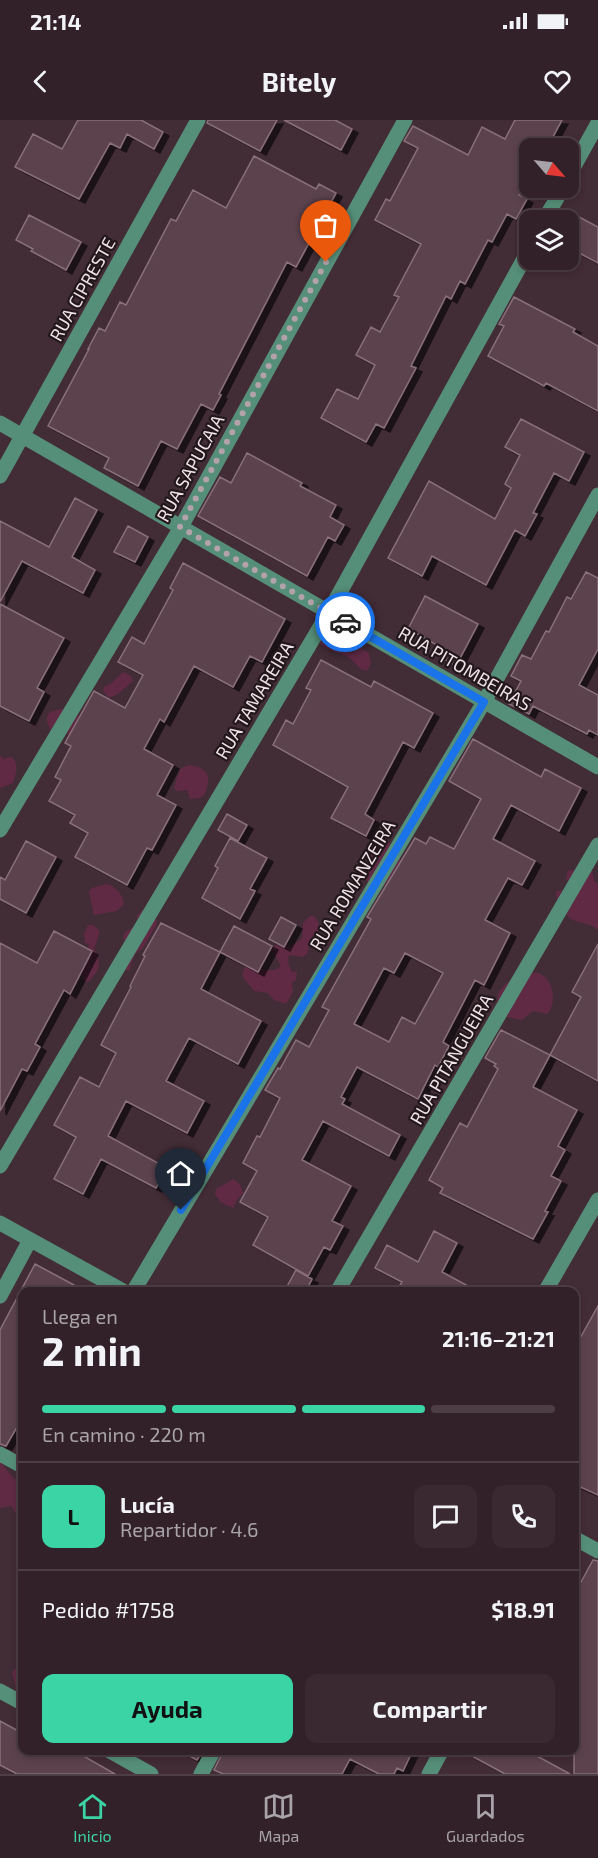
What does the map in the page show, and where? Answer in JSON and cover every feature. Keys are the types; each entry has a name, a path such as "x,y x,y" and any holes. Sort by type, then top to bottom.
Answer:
{"street":[{"name":"RUA CIPRESTE","path":"0,476 198,120"},
{"name":"RUA SAPUCAIA","path":"0,830 180,527 405,120"},
{"path":"579,157 598,123"},
{"name":"RUA TAMAREIRA","path":"0,1166 329,612 519,268"},
{"name":"RUA PITOMBEIRAS","path":"0,423 598,768"},
{"name":"RUA ROMANZEIRA","path":"136,1287 484,702 598,495"},
{"name":"RUA PITANGUEIRA","path":"340,1287 598,845"},
{"path":"548,1287 598,1200"},
{"path":"0,1223 116,1287"},
{"path":"0,1296 30,1240"},
{"path":"0,1454 18,1464"},
{"path":"579,1540 596,1546"},
{"path":"0,1691 18,1701"},
{"path":"117,1755 151,1774"},
{"path":"201,1774 211,1755"},
{"path":"429,1774 439,1755"}],"shaded area":[{"path":"328,626 336,630 339,640 343,638 351,644 349,648 352,652 361,648 369,653 371,663 367,671 361,669 348,657 328,649 319,642"},
{"path":"123,672 131,676 133,681 118,694 109,698 103,691 104,687"},
{"path":"61,709 78,716 78,726 74,733 51,731 47,716"},
{"path":"0,755 3,759 12,757 16,763 16,769 13,783 0,788"},
{"path":"189,765 201,768 207,774 207,789 200,798 190,799 187,790 176,791 174,787 180,769"},
{"path":"385,841 396,850 401,864 392,882 380,886 366,881 365,866 375,844"},
{"path":"568,870 592,871 594,881 598,884 598,930 572,919 559,904 556,891 566,890 573,885 566,879"},
{"path":"106,884 118,891 124,904 117,911 94,915 89,892 92,888"},
{"path":"144,909 155,915 157,924 143,948 135,954 129,971 123,970 127,947 123,937 125,932 134,927 138,920 136,916"},
{"path":"311,915 315,917 320,926 315,940 311,941 307,954 303,957 289,955 288,963 292,972 297,971 296,980 292,983 293,992 286,1004 274,1000 268,993 254,991 242,976 245,966 272,970 281,966 272,949 278,944 293,945 302,938 303,923"},
{"path":"88,925 93,925 100,931 94,949 99,963 95,974 88,982 83,980 81,960 87,953 89,944 85,943 84,934"},
{"path":"529,972 543,975 550,985 553,997 547,1014 533,1011 522,1020 502,1016 497,1000 502,987 514,978"},
{"path":"233,1179 240,1184 243,1193 233,1208 220,1202 215,1194 216,1189"},
{"path":"0,1461 14,1479 18,1478 18,1517 11,1506 0,1508"},
{"path":"18,1666 18,1695 15,1691 12,1673"}],"building":[{"path":"78,120 141,120 163,132 154,149 127,134 120,148 110,143 79,199 15,167 33,134 62,149"},
{"path":"208,120 277,120 260,151 207,123"},
{"path":"284,120 335,120 352,129 341,150"},
{"path":"515,120 562,120 552,138 519,138 519,198 527,199 516,219 507,214 492,242 488,240 465,284 460,281 451,299 446,296 411,366 416,368 384,428 376,424 366,442 321,418 337,389 358,399 375,365 356,355 371,327 380,332 399,297 394,295 421,244 375,220 386,199 390,201 418,148 404,141 413,126 468,155 482,127 505,139"},
{"path":"254,156 316,189 319,184 336,193 296,267 287,262 213,410 201,404 177,449 161,441 138,486 104,468 109,458 48,426 99,328 105,331 120,302 126,305 171,219 176,221 193,190 226,208"},
{"path":"29,215 81,242 66,270 16,240"},
{"path":"579,217 598,227 598,263 579,253"},
{"path":"514,297 575,329 573,332 598,346 598,411 488,356 504,326 499,324"},
{"path":"521,419 584,452 569,481 554,473 533,513 537,514 525,536 515,530 486,585 432,556 422,576 388,558 429,481 495,519 511,488 505,484 520,455 505,447"},
{"path":"247,453 302,483 300,486 336,505 330,517 344,525 335,541 328,537 307,576 198,516 220,477 231,483"},
{"path":"75,498 97,510 72,557 95,570 83,593 22,561 0,602 0,521 49,547"},
{"path":"128,526 148,537 135,562 114,552"},
{"path":"183,563 285,619 262,662 250,656 233,687 194,666 164,722 160,719 144,749 173,765 157,795 176,805 152,850 147,848 127,885 75,857 88,833 70,823 75,815 49,801 61,780 55,777 71,746 65,743 94,691 125,708 143,675 118,662 132,637 144,644 173,590 170,588"},
{"path":"586,572 598,578 598,649 579,685 598,695 598,735 589,730 587,734 533,706 529,714 509,704 521,681 511,676 522,655 531,659 546,631 549,632 567,597 571,599"},
{"path":"425,596 478,624 456,666 433,653 437,645 408,629"},
{"path":"0,604 64,638 37,688 44,692 29,721 0,706"},
{"path":"321,660 371,687 374,681 433,713 414,748 403,742 365,814 374,820 366,836 331,818 348,787 273,745 286,720 293,724 311,690 306,688"},
{"path":"473,739 541,777 545,769 581,788 559,831 511,805 493,839 535,861 522,885 508,878 485,920 510,933 484,985 475,980 443,1042 449,1046 438,1067 435,1065 418,1099 357,1067 341,1097 345,1099 342,1104 400,1135 389,1156 323,1121 302,1160 351,1186 332,1221 343,1226 330,1250 324,1247 308,1276 253,1245 268,1217 240,1202 257,1171 243,1163 257,1136 260,1137 280,1098 265,1090 296,1040 309,1047 329,1010 322,1007 371,919 367,917 415,838 426,844 430,837 454,849 481,799 449,781","holes":["405,953 443,973 415,1024 402,1017 389,1042 354,1024 384,968 394,973"]},
{"path":"227,814 247,825 238,841 218,830"},
{"path":"230,838 267,858 250,889 255,891 240,919 202,898 218,868 215,866"},
{"path":"26,841 56,857 26,913 0,899 0,877 5,880"},
{"path":"281,917 296,925 284,947 269,939"},
{"path":"161,923 220,952 201,989 261,1021 238,1064 189,1038 166,1081 204,1101 187,1133 126,1101 108,1136 167,1168 156,1188 101,1159 83,1194 54,1179 76,1137 54,1125 80,1077 99,1087 116,1053 101,1045 131,987 145,956 143,955"},
{"path":"234,926 272,946 258,972 220,952"},
{"path":"54,931 92,951 70,994 64,990 35,1044 40,1047 27,1071 22,1069 0,1111 0,943 37,963"},
{"path":"598,944 598,1081 550,1055 581,997 572,992"},
{"path":"501,1030 550,1055 533,1087 577,1110 558,1146 565,1150 551,1176 561,1181 533,1239 440,1193 443,1188 429,1180 460,1123 467,1127 498,1069 494,1066 496,1064 485,1058"},
{"path":"434,1231 457,1243 442,1272 470,1287 399,1287 402,1282 375,1268 387,1245 418,1262"},
{"path":"35,1264 78,1287 23,1287"},
{"path":"296,1270 312,1279 308,1287 287,1287"},
{"path":"18,1296 18,1428 6,1446 0,1444 0,1330"},
{"path":"598,1306 598,1495 579,1486 579,1340"},
{"path":"593,1560 598,1561 598,1774 574,1774 574,1755 579,1755 579,1581 581,1582"},
{"path":"0,1721 18,1731 18,1755 82,1755 115,1774 17,1774 0,1765"},
{"path":"188,1755 200,1755 197,1760"},
{"path":"222,1755 411,1755 403,1771 397,1768 394,1774 379,1774 350,1759 342,1774 223,1774 214,1770"},
{"path":"470,1755 535,1755 570,1774 505,1774"}],"way so far":[{"path":"326,262 180,527 345,622"}],"route":[{"path":"181,1210 484,702 345,622"}]}
